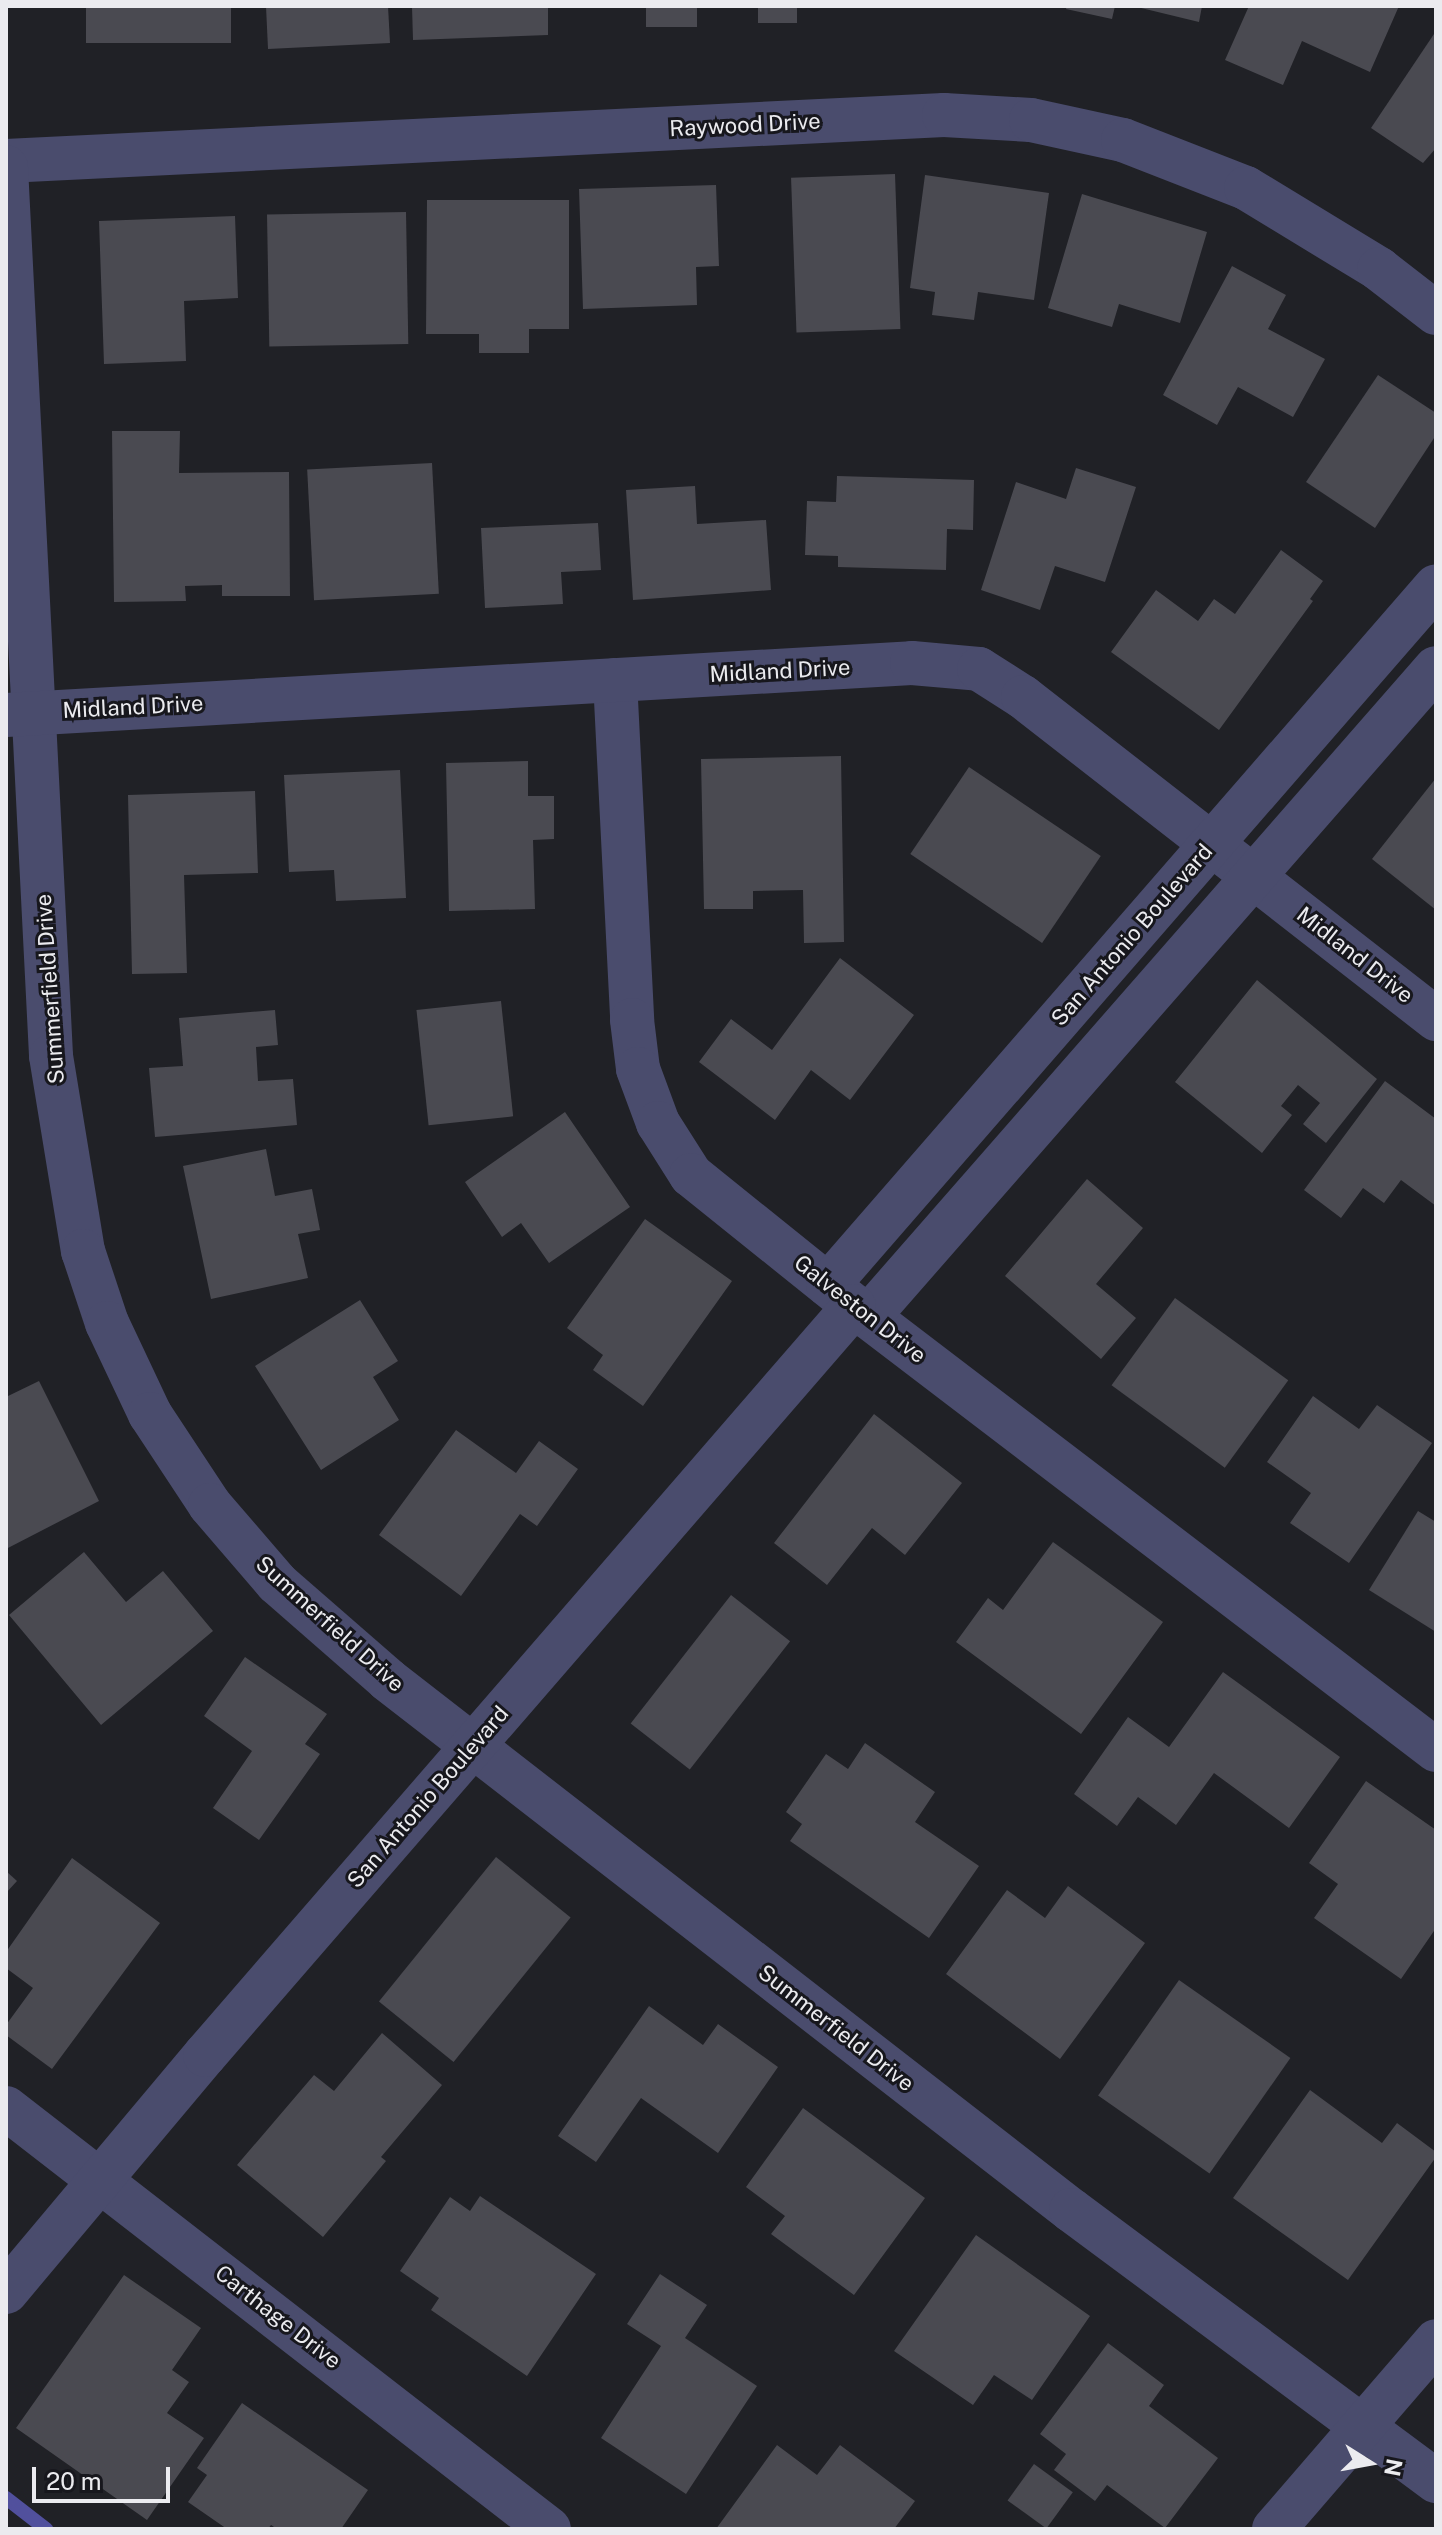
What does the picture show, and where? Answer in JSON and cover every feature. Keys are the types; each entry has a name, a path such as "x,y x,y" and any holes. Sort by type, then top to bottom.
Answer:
{"street":[{"name":"Raywood Drive","path":"6,164 944,115 1031,120 1123,140 1246,188 1379,269 1436,313"},
{"name":"Summerfield Drive","path":"6,164 19,714 51,1056 83,1251 107,1323 150,1414 210,1505 277,1583 388,1680 1071,2210 1436,2481"},
{"name":"San Antonio Boulevard","path":"6,2292 850,1302 1212,844 1436,586"},
{"name":"Midland Drive","path":"19,714 912,663 979,669 1023,697 1436,1019"},
{"name":"San Antonio Boulevard","path":"850,1302 1252,876 1436,668"},
{"name":"Galveston Drive","path":"615,680 632,1020 638,1069 658,1123 691,1175 850,1302 1436,1750"},
{"name":"Carthage Drive","path":"6,2108 549,2529"},
{"path":"1274,2529 1436,2341"}],"building":[{"path":"86,6 231,6 231,43 86,43"},
{"path":"266,6 388,6 390,43 268,49"},
{"path":"412,6 548,6 548,35 413,40"},
{"path":"646,6 697,6 697,27 646,27"},
{"path":"758,6 797,6 797,23 758,23"},
{"path":"1067,6 1115,6 1112,19 1066,9"},
{"path":"1133,6 1202,6 1199,22"},
{"path":"1249,6 1399,6 1370,72 1302,41 1283,85 1225,60"},
{"path":"1436,31 1436,148 1423,163 1371,128"},
{"path":"895,174 900,329 796,333 791,178"},
{"path":"925,175 1049,193 1034,300 978,292 974,320 932,315 935,292 910,288"},
{"path":"716,185 719,266 696,267 697,305 583,309 579,189"},
{"path":"1082,194 1207,232 1180,323 1119,304 1112,327 1048,308"},
{"path":"427,200 569,200 569,329 529,329 529,353 479,353 479,334 426,334"},
{"path":"406,212 408,344 269,346 267,214"},
{"path":"235,216 238,298 184,301 186,361 104,364 99,221"},
{"path":"1232,266 1286,295 1268,329 1325,359 1293,417 1238,387 1217,425 1163,395"},
{"path":"1378,375 1436,413 1436,435 1375,528 1306,482"},
{"path":"112,431 180,431 179,473 289,472 290,596 222,596 222,585 185,586 186,601 114,602"},
{"path":"432,463 439,594 314,600 307,470"},
{"path":"1076,468 1136,487 1105,582 1055,566 1040,610 981,590 1016,482 1066,499"},
{"path":"837,476 974,480 973,530 947,529 946,570 838,567 838,556 805,555 807,501 836,502"},
{"path":"695,486 697,524 766,520 771,590 633,600 626,490"},
{"path":"598,523 601,570 561,572 563,604 485,608 481,528"},
{"path":"1281,550 1323,581 1310,599 1313,601 1219,730 1111,652 1156,590 1198,621 1214,599 1235,614"},
{"path":"841,756 844,942 804,943 803,890 753,891 753,909 704,909 701,759"},
{"path":"528,761 528,796 554,796 554,839 533,840 535,909 449,911 446,763"},
{"path":"969,767 1101,856 1042,943 910,854"},
{"path":"400,770 406,898 336,901 334,870 289,872 284,775"},
{"path":"1436,778 1436,910 1372,859"},
{"path":"255,791 258,873 184,875 187,973 132,974 128,795"},
{"path":"840,958 914,1015 850,1100 811,1070 775,1120 699,1062 731,1019 772,1050"},
{"path":"1257,980 1377,1079 1326,1143 1303,1124 1320,1103 1298,1085 1281,1106 1292,1115 1262,1153 1175,1082"},
{"path":"501,1001 513,1116 429,1125 416,1010"},
{"path":"275,1010 278,1045 256,1047 258,1081 293,1079 297,1125 155,1137 149,1068 183,1066 179,1018"},
{"path":"1385,1081 1436,1119 1436,1206 1401,1180 1384,1203 1363,1188 1341,1218 1304,1190"},
{"path":"565,1112 630,1207 549,1263 521,1223 502,1237 465,1182"},
{"path":"266,1149 275,1196 312,1189 320,1230 298,1234 308,1278 211,1299 183,1166"},
{"path":"1087,1179 1143,1228 1096,1284 1136,1318 1101,1359 1005,1276"},
{"path":"645,1219 732,1281 643,1406 593,1370 603,1355 567,1328"},
{"path":"1175,1298 1288,1380 1225,1468 1112,1385"},
{"path":"360,1300 398,1361 373,1377 399,1420 321,1470 255,1366"},
{"path":"39,1381 99,1501 6,1549 6,1397"},
{"path":"1313,1396 1359,1429 1377,1405 1432,1443 1349,1563 1290,1523 1311,1493 1267,1462"},
{"path":"874,1414 962,1483 905,1555 872,1528 827,1585 774,1543"},
{"path":"456,1430 516,1473 539,1441 578,1469 537,1526 520,1514 461,1596 379,1535"},
{"path":"1418,1511 1436,1522 1436,1632 1369,1590"},
{"path":"1053,1542 1163,1622 1081,1734 956,1642 988,1598 1003,1610"},
{"path":"84,1552 126,1602 163,1571 213,1631 101,1725 9,1615"},
{"path":"731,1595 790,1641 690,1770 631,1723"},
{"path":"245,1657 327,1714 305,1744 320,1754 259,1840 213,1808 252,1751 204,1716"},
{"path":"1223,1672 1340,1757 1289,1828 1214,1773 1176,1825 1138,1797 1117,1826 1074,1794 1128,1717 1169,1747"},
{"path":"865,1743 935,1792 915,1822 979,1866 929,1938 790,1841 802,1824 786,1812 826,1754 848,1769"},
{"path":"1366,1781 1436,1830 1436,1928 1401,1979 1314,1918 1338,1884 1309,1863"},
{"path":"496,1857 571,1917 454,2062 379,2002"},
{"path":"72,1858 160,1923 52,2069 6,2035 6,2025 33,1988 6,1968 6,1952"},
{"path":"6,1871 17,1881 6,1893"},
{"path":"1068,1886 1145,1943 1060,2059 946,1974 1007,1890 1045,1918"},
{"path":"1179,1980 1290,2058 1210,2174 1098,2096"},
{"path":"649,2006 703,2045 718,2024 778,2067 718,2153 641,2098 596,2162 558,2136"},
{"path":"382,2033 442,2085 381,2157 386,2161 323,2237 237,2165 314,2075 334,2091"},
{"path":"1310,2090 1382,2143 1397,2123 1436,2152 1436,2157 1348,2280 1233,2198"},
{"path":"803,2108 925,2198 854,2295 771,2234 785,2216 746,2187"},
{"path":"480,2196 596,2274 527,2376 431,2310 439,2298 400,2271 450,2197 470,2211"},
{"path":"976,2235 1090,2316 1032,2400 994,2375 973,2405 894,2351"},
{"path":"660,2274 707,2305 685,2338 757,2386 686,2494 601,2438 661,2346 627,2324"},
{"path":"124,2275 201,2328 172,2370 189,2382 167,2413 204,2438 147,2520 16,2428"},
{"path":"1108,2343 1164,2385 1149,2406 1218,2458 1165,2528 1107,2485 1095,2501 1054,2470 1066,2454 1040,2434"},
{"path":"242,2403 368,2490 341,2529 277,2529 271,2525 268,2529 227,2529 188,2502 207,2475 197,2468"},
{"path":"777,2445 817,2475 840,2445 915,2501 894,2529 716,2529"},
{"path":"1034,2464 1073,2492 1046,2529 1008,2500"}],"waterway":[{"path":"6,2498 46,2529"}]}
